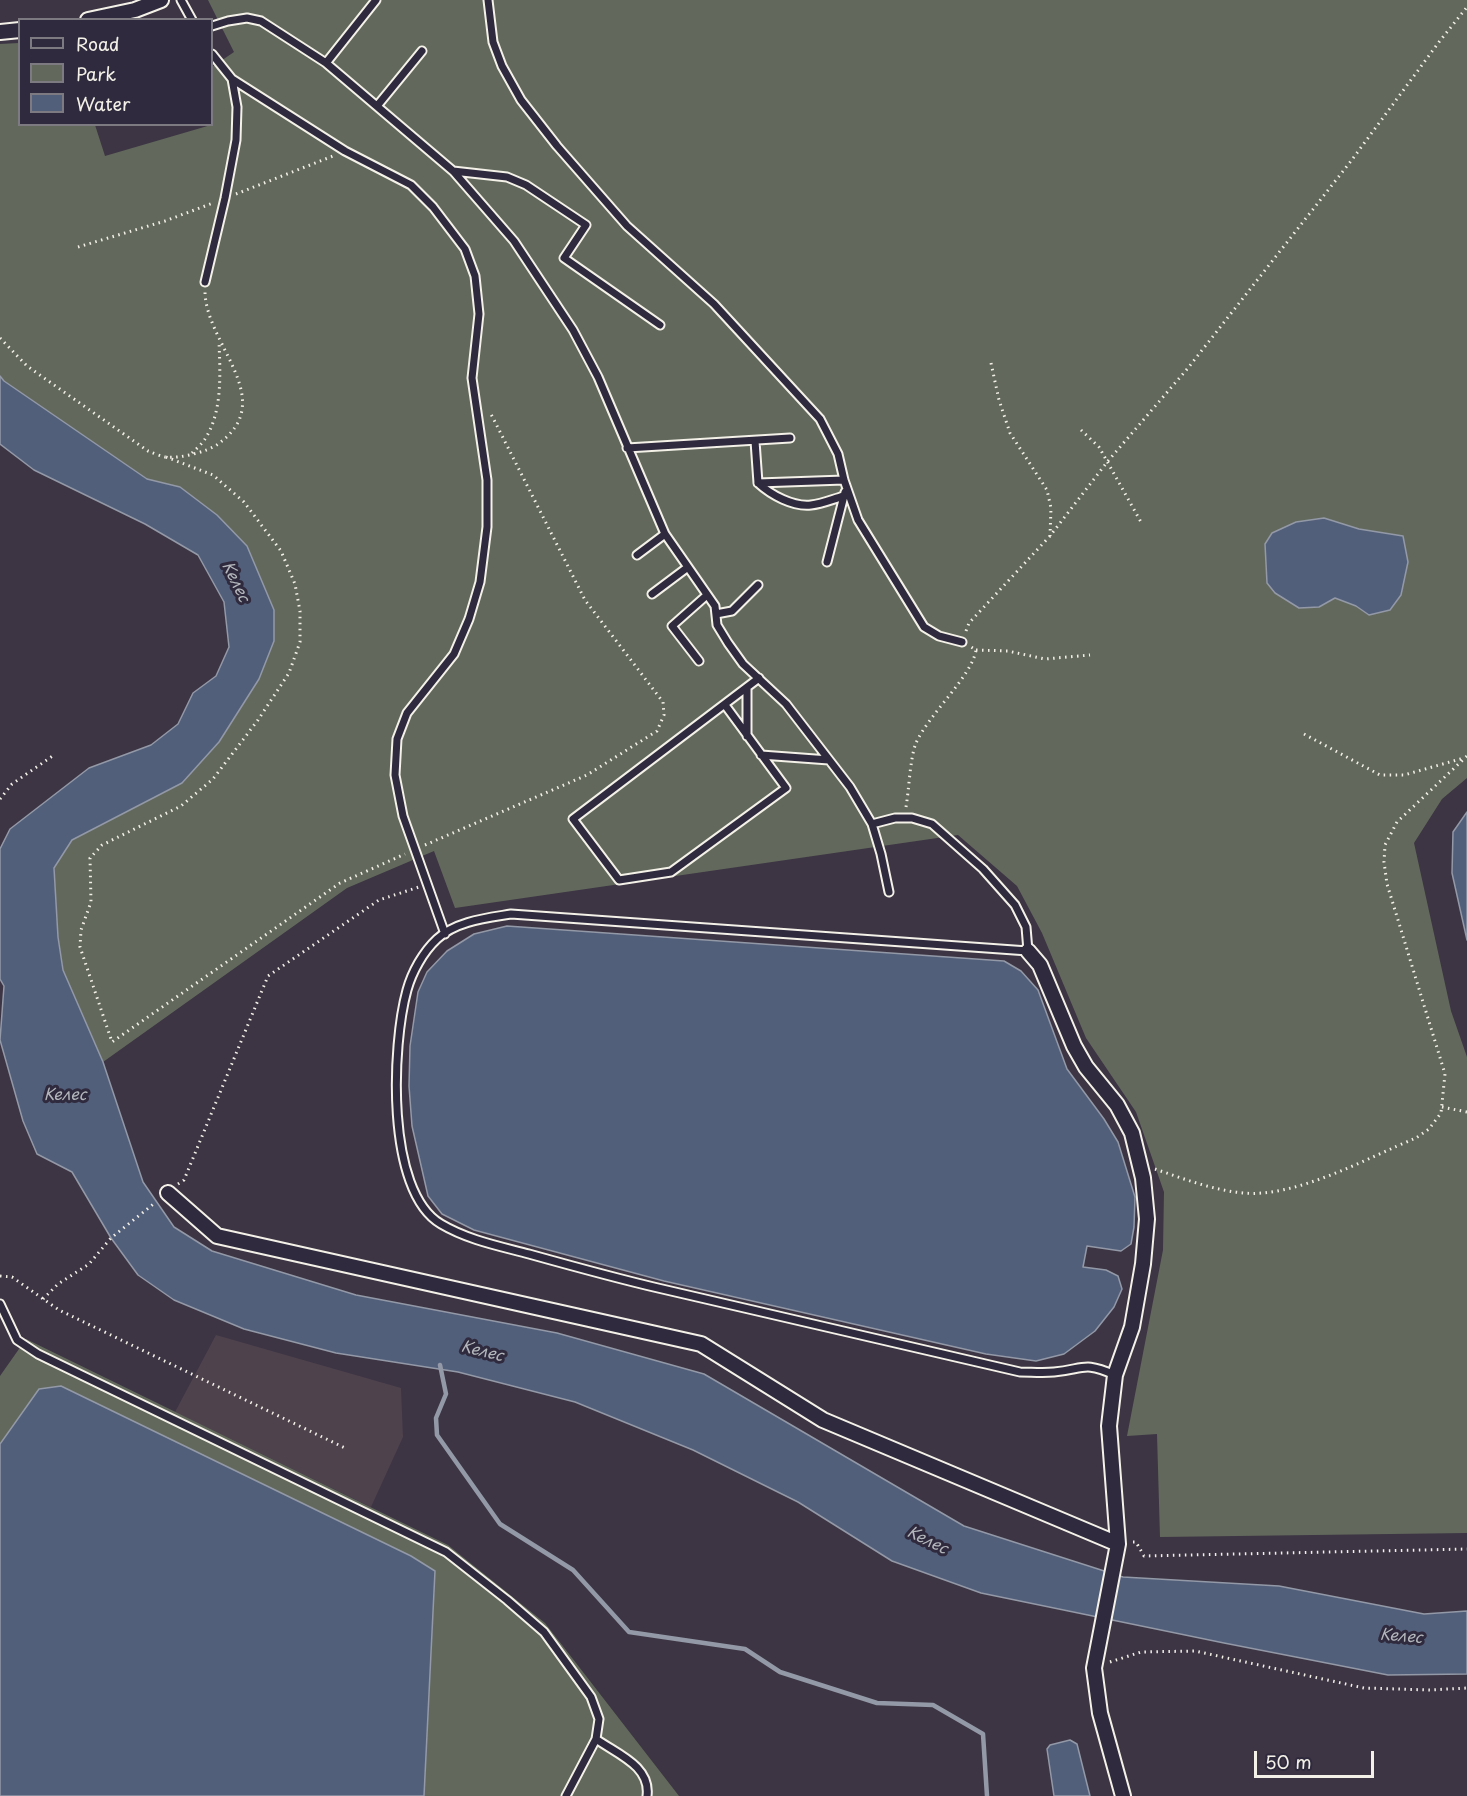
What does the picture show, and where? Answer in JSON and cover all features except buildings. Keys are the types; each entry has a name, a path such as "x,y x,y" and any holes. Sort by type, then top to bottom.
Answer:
{"street":[{"path":"97,18 135,10 161,0"},
{"path":"0,32 18,30"},
{"path":"1028,951 1040,965 1074,1046 1086,1067 1117,1105 1132,1133 1143,1178 1147,1219 1143,1264 1132,1327 1115,1375 1109,1426 1118,1544 1094,1668 1100,1713 1123,1796"},
{"path":"168,1193 217,1236 701,1344 823,1420 1118,1544"}],"lane":[{"path":"181,0 191,18"},
{"path":"326,63 376,0"},
{"path":"488,0 493,42 502,66 521,100 557,146 627,226 714,304 820,419 838,454 858,520 924,627 939,636 962,642"},
{"path":"213,26 247,18 261,21 326,63 453,171 514,241 573,330 598,377 665,534 715,606 717,625 728,643 743,664 786,704 850,788 872,824 889,892"},
{"path":"377,106 422,51"},
{"path":"213,56 232,79 345,151 411,185 433,207 465,249 475,276 479,314 472,378 487,480 487,527 480,582 469,619 454,654 407,713 396,739 395,775 403,816 445,934"},
{"path":"205,282 236,140 237,107 232,79"},
{"path":"453,171 507,177 526,185 585,225 564,258 660,325"},
{"path":"627,448 790,438"},
{"path":"755,441 758,483 769,493 801,505 812,505 844,496"},
{"path":"758,483 845,483"},
{"path":"827,562 844,496 845,483"},
{"path":"637,555 665,534"},
{"path":"652,594 688,567"},
{"path":"716,614 732,611 758,585"},
{"path":"699,661 672,626 707,595"},
{"path":"725,705 786,788 671,872 619,880 573,819 759,678"},
{"path":"747,688 747,736"},
{"path":"761,755 829,760"},
{"path":"872,824 895,818 912,818 932,824 983,869 1016,905 1026,927 1028,951 511,914 482,919 456,927 437,939 418,963 407,988 397,1044 396,1102 402,1150 413,1190 423,1209 438,1222 465,1236 612,1277 1020,1372 1054,1372 1082,1366 1096,1367 1115,1375"},
{"path":"0,1304 17,1340 38,1354 446,1552 544,1632 591,1697 599,1719 596,1739 566,1796"},
{"path":"596,1739 642,1770 649,1785 647,1796"}],"path":[{"path":"1090,655 1045,659 1008,651 976,650 962,642 969,623 1050,536 1108,461 1196,358 1351,161 1467,7"},
{"path":"166,457 191,454 213,447 232,434 243,410 241,387 205,302 205,282"},
{"path":"0,338 27,366 148,451 213,475 244,502 280,551 295,584 300,611 300,642 288,673 258,720 213,779 182,806 102,845 90,858 91,902 81,930 80,947 112,1042 339,883 587,775 657,731 664,715 663,702 585,600 489,410"},
{"path":"191,454 206,439 217,408 220,379 219,338"},
{"path":"991,363 999,400 1010,433 1047,490 1051,508 1050,536"},
{"path":"1082,430 1099,447 1142,522"},
{"path":"905,818 915,745 940,705 974,662 976,650"},
{"path":"1304,734 1380,774 1404,775 1466,757"},
{"path":"0,800 12,784 54,755"},
{"path":"1140,1163 1209,1187 1245,1193 1277,1192 1307,1184 1416,1138 1429,1129 1441,1113 1445,1074 1386,884 1385,845 1397,822 1466,757"},
{"path":"43,1299 58,1284 89,1264 111,1238 184,1180 268,976 379,900 426,885"},
{"path":"1442,1107 1467,1112"},
{"path":"0,1276 12,1277 59,1310 345,1448"},
{"path":"1118,1544 1136,1542 1144,1557 1467,1549"},
{"path":"1094,1668 1141,1652 1195,1651 1364,1688 1430,1690 1467,1688"}],"shaded area":[{"path":"216,1335 401,1388 403,1437 371,1507 175,1412"}],"green space":[{"path":"208,0 1467,0 1467,778 1442,799 1414,843 1451,1011 1467,1057 1467,1533 1160,1537 1157,1434 1127,1436 1163,1250 1164,1192 1136,1112 1086,1038 1042,933 1017,886 958,835 455,908 434,851 347,888 103,1062 63,970 58,937 54,868 72,840 182,783 219,742 259,679 180,487 147,479 0,376 0,44 18,43 18,126 95,126 105,156 213,126 213,66 234,52"},
{"path":"26,1339 448,1545 545,1623 679,1796 0,1796 0,1376"}],"water":[{"name":"Келес","path":"0,376 147,479 180,487 217,515 247,546 274,610 274,641 259,679 219,742 182,783 72,840 54,868 58,937 63,970 103,1062 143,1182 174,1227 212,1251 356,1295 557,1333 704,1374 964,1526 1123,1577 1279,1586 1424,1614 1467,1611 1467,1674 1388,1675 981,1593 892,1561 798,1502 693,1450 575,1402 458,1372 336,1353 244,1329 174,1300 138,1275 111,1238 72,1172 37,1154 23,1121 0,1040 4,986 0,979 0,849 10,829 89,768 151,745 178,724 193,693 216,676 229,647 224,602 198,555 145,524 34,470 0,444"},
{"path":"1324,518 1359,529 1403,536 1408,562 1401,595 1390,610 1369,615 1356,606 1335,598 1319,607 1299,608 1275,593 1267,583 1265,544 1272,533 1296,522"},
{"path":"1467,812 1467,940 1452,873 1453,832"},
{"path":"507,926 1004,961 1021,971 1038,990 1067,1069 1118,1142 1135,1197 1131,1244 1121,1251 1087,1246 1083,1267 1106,1270 1118,1276 1122,1289 1114,1307 1095,1331 1064,1354 1036,1361 986,1354 664,1281 474,1230 442,1214 428,1196 412,1126 409,1086 410,1046 418,992 427,972 447,951 474,934"},
{"path":"61,1386 411,1556 435,1571 424,1796 0,1796 0,1444 39,1389"},
{"path":"1070,1740 1077,1744 1090,1796 1054,1796 1047,1749 1050,1745"}],"waterway":[{"path":"440,1365 446,1394 436,1418 437,1435 500,1524 573,1570 629,1632 745,1649 780,1672 877,1703 933,1705 983,1734 987,1796"}]}
